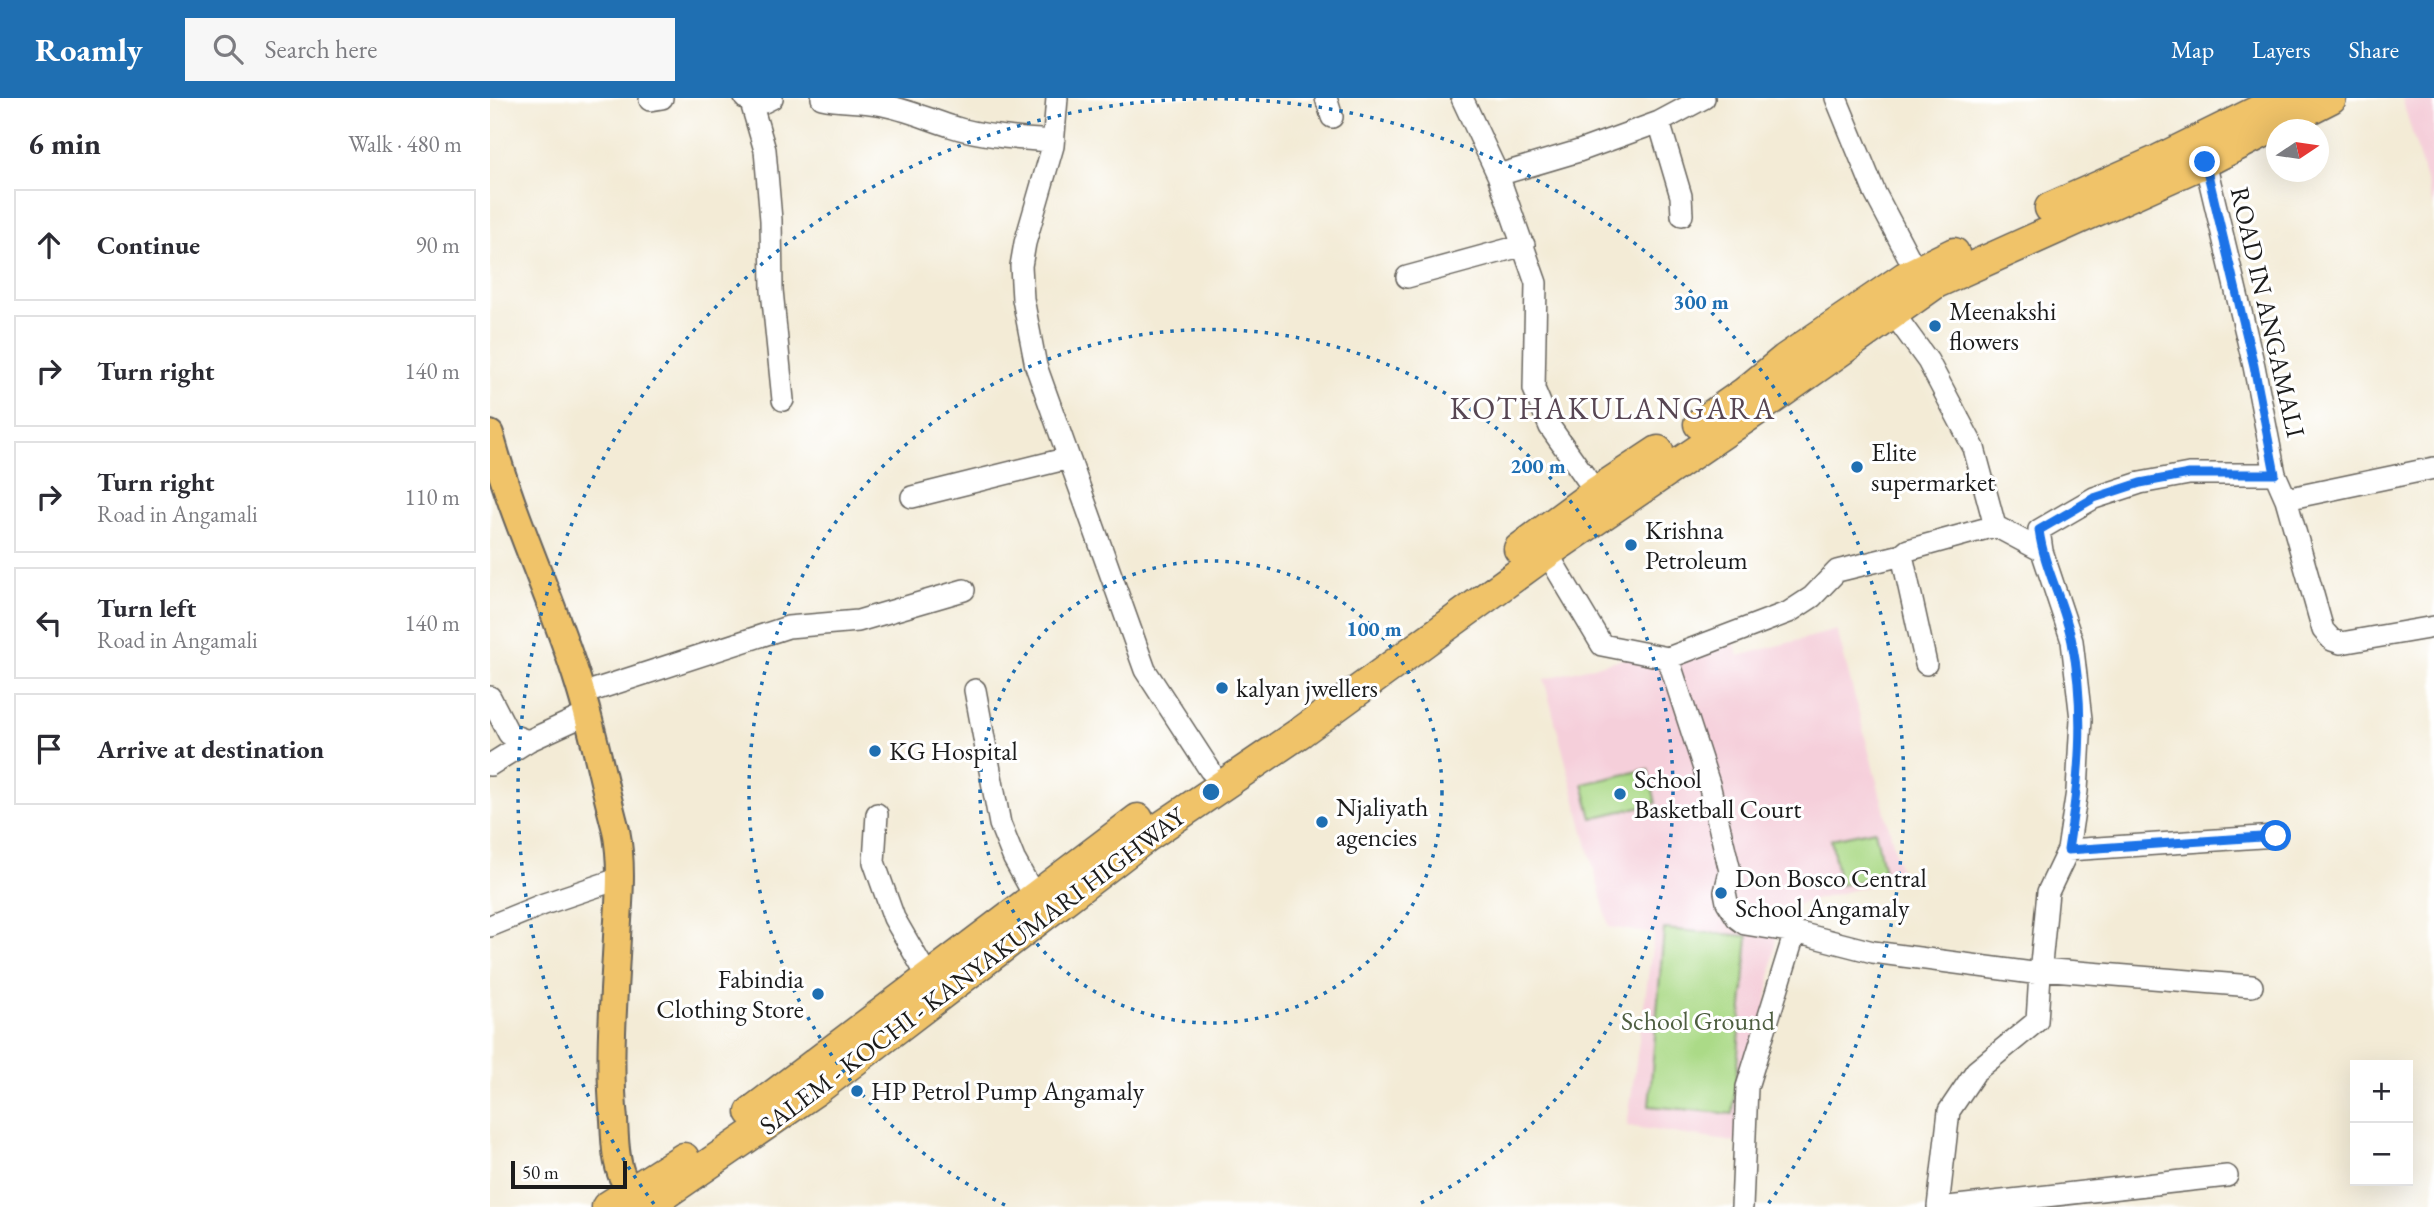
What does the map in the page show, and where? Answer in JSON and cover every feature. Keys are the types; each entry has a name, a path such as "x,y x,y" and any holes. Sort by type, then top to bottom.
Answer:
{"highway":[{"name":"SALEM - KOCHI - KANYAKUMARI HIGHWAY","path":"637,1203 683,1159 751,1112 1130,825 1293,712 1596,492 1727,405 1785,359 1916,271 2154,162 2245,107 2284,98"},
{"name":"SALEM - KOCHI - KANYAKUMARI HIGHWAY","path":"637,1203 815,1091 1148,836 1301,732 1547,554 1936,283 2205,162 2331,98"}],"main road":[{"path":"490,434 496,477 553,609 584,704 620,850 621,878 611,1029 612,1105 621,1175 637,1203"}],"street":[{"path":"748,98 764,102 772,98"},
{"path":"748,98 765,150 771,220 772,290 783,400"},
{"path":"822,98 838,102 876,104 921,114 952,127 1022,139 1053,141"},
{"path":"1058,98 1053,141 1025,243 1022,277 1023,299 1037,366 1145,670 1210,770"},
{"path":"1462,98 1498,175 1536,284 1534,389 1549,427 1596,492"},
{"path":"1836,98 1875,193 1916,271"},
{"path":"1498,175 1579,151 1659,122 1702,99"},
{"path":"1659,122 1681,196 1682,215"},
{"name":"ROAD IN ANGAMALI","path":"2205,162 2254,366 2275,474 2286,499 2320,624 2327,635 2341,643 2434,627"},
{"path":"1407,277 1524,245"},
{"path":"1893,313 1928,361 1974,449 1995,526"},
{"path":"912,497 1069,458"},
{"path":"2286,499 2434,468"},
{"name":"ROAD IN ANGAMALI","path":"2042,551 2039,530 2094,498 2140,483 2189,474 2275,474"},
{"path":"1547,554 1602,645 1668,658 1789,612 1812,597 1836,571 1902,555 1908,550 1995,526 2042,551 2072,641 2081,719 2077,791 2068,850 2048,891 2037,1021 1976,1071 1949,1111 1938,1207"},
{"path":"1902,555 1926,664"},
{"path":"490,765 584,704 788,626 858,621 964,590"},
{"path":"1668,658 1712,796 1730,872 1725,892 1727,902 1737,918 1745,924 1795,932 1873,952 2040,971 2252,986"},
{"path":"975,690 1000,824 1014,859 1035,897"},
{"path":"490,698 509,734 528,741"},
{"path":"877,814 874,862 894,918 928,977"},
{"path":"2068,850 2276,836"},
{"path":"490,926 621,878"},
{"path":"1742,1207 1747,1087 1795,932"},
{"path":"1948,1207 2227,1176"}],"shaded area":[{"path":"2402,98 2434,98 2434,208"},
{"name":"Don Bosco Central School Angamaly","path":"1837,630 1902,877 1780,909 1747,1144 1627,1126 1654,934 1609,927 1544,679 1731,631 1738,656"}],"green space":[{"name":"School Basketball Court","path":"1648,769 1656,803 1592,818 1583,784"},
{"path":"1875,830 1885,876 1840,885 1831,839"},
{"name":"School Ground","path":"1664,929 1748,936 1733,1114 1649,1106"}],"place":[{"name":"Meenakshi flowers","path":"1935,326"},
{"name":"Elite supermarket","path":"1857,467"},
{"name":"Krishna Petroleum","path":"1631,545"},
{"name":"kalyan jwellers","path":"1222,688"},
{"name":"KG Hospital","path":"875,751"},
{"name":"School Basketball Court","path":"1620,794"},
{"name":"Njaliyath agencies","path":"1322,822"},
{"name":"Don Bosco Central School Angamaly","path":"1721,893"},
{"name":"Fabindia Clothing Store","path":"818,994"},
{"name":"HP Petrol Pump Angamaly","path":"857,1091"}],"district":[{"name":"KOTHAKULANGARA","path":"1613,409"}],"route":[{"path":"2205,162 2254,366 2275,474 2189,474 2140,483 2094,498 2039,530 2042,551 2072,641 2081,719 2077,791 2068,850 2276,836"}]}
